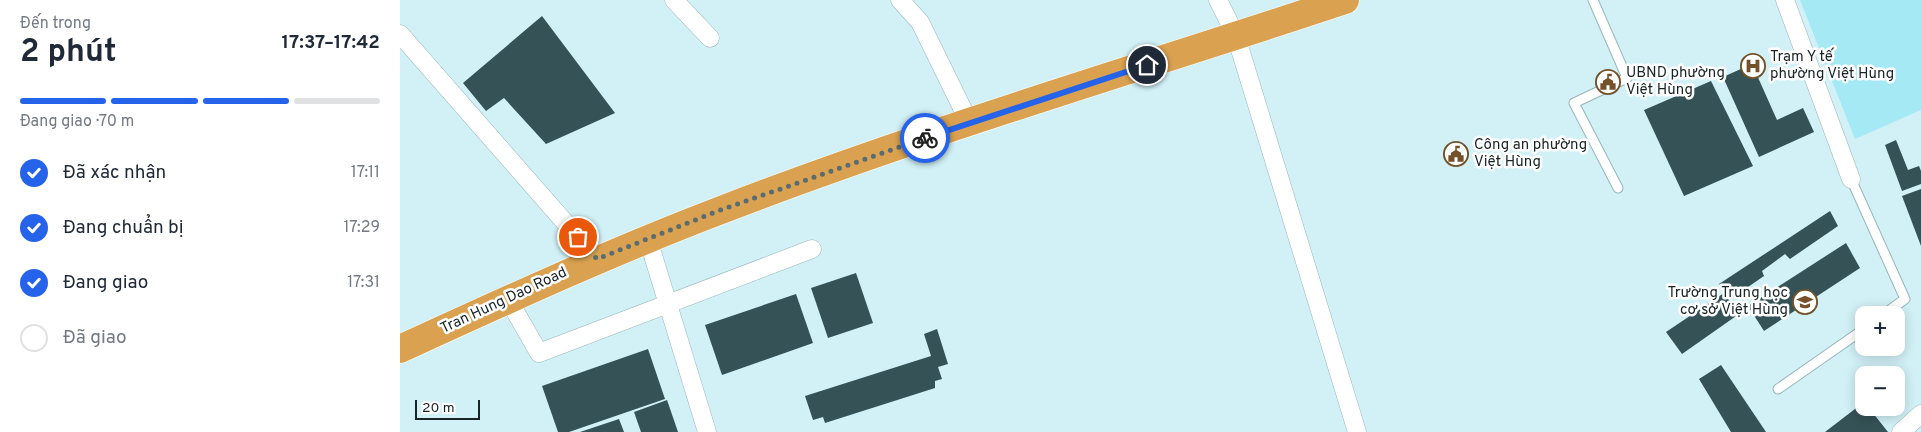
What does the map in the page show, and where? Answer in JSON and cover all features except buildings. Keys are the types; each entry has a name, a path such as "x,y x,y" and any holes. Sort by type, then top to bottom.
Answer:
{"highway":[{"name":"Tran Hung Dao Road","path":"400,349 597,259 728,208 969,122 1345,0"}],"street":[{"path":"674,0 710,38"},
{"path":"900,0 920,22 969,122"},
{"path":"1218,0 1236,36 1357,432"},
{"path":"1785,0 1851,179"},
{"path":"400,34 597,259"},
{"path":"648,239 707,432"},
{"path":"508,299 539,353 812,249"},
{"path":"1902,432 1921,414"}],"lane":[{"path":"1593,0 1627,78 1574,103 1618,188"},
{"path":"1851,179 1905,299 1895,306"},
{"path":"1778,390 1855,335"}],"shaded area":[{"path":"1800,0 1921,0 1921,110 1855,139"}],"way so far":[{"path":"578,237 597,259 718,211 925,138"}],"place":[{"name":"Trạm Y tế phường Việt Hùng","path":"1753,66"},
{"name":"UBND phường Việt Hùng","path":"1608,82"},
{"name":"Công an phường Việt Hùng","path":"1456,154"},
{"name":"Trường Trung học cơ sở Việt Hùng","path":"1805,302"}],"route":[{"path":"925,138 1147,65"}]}
